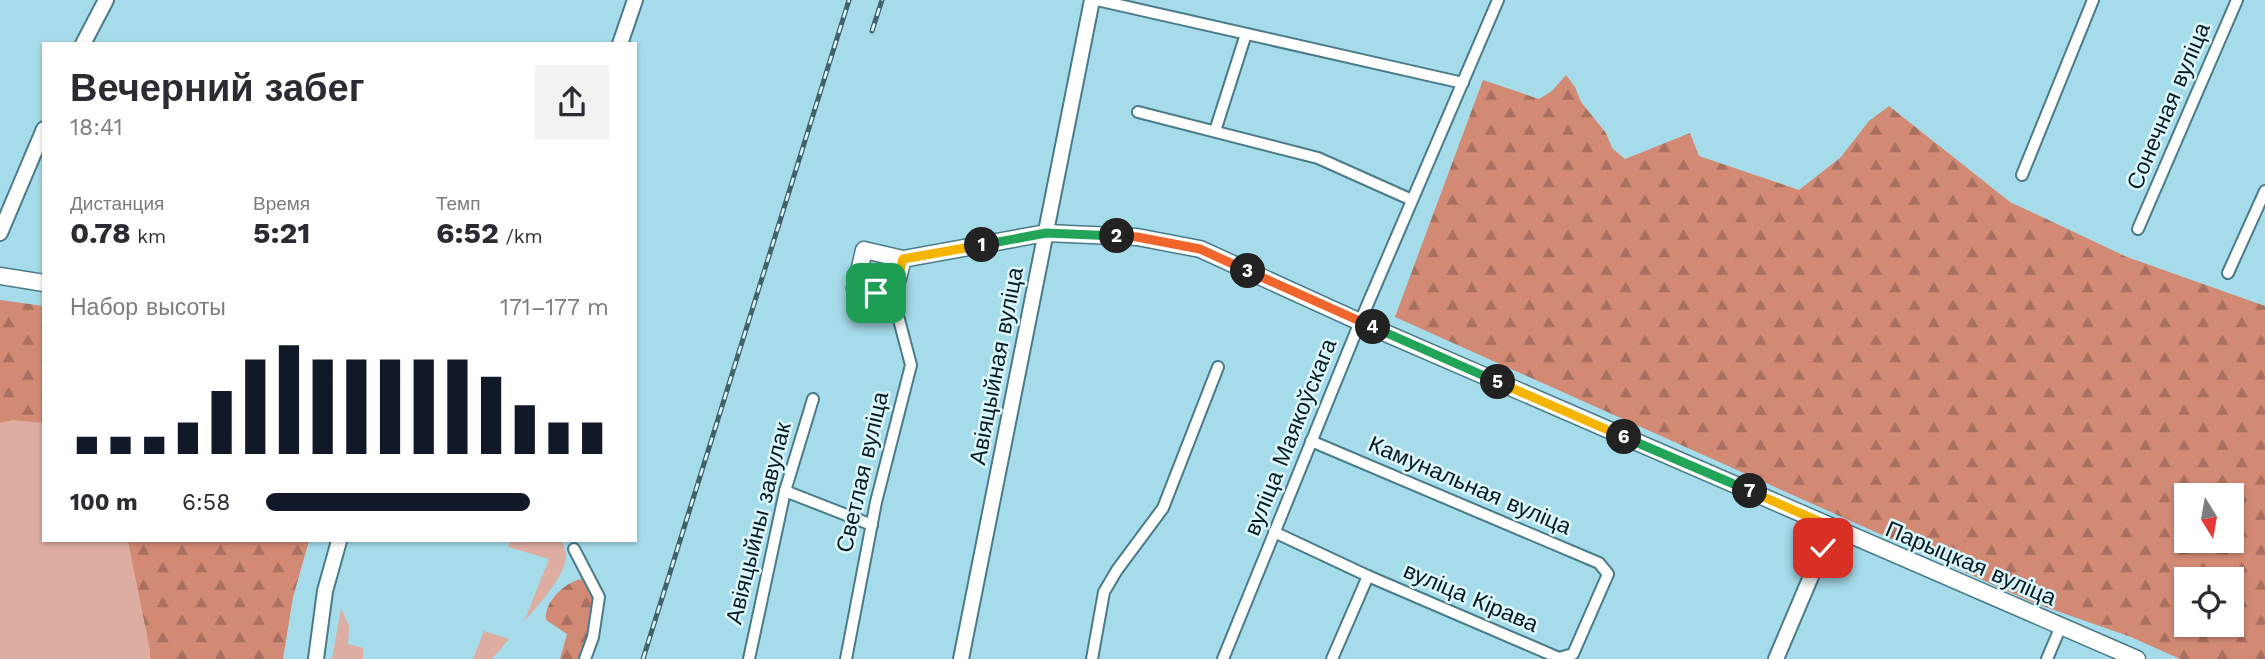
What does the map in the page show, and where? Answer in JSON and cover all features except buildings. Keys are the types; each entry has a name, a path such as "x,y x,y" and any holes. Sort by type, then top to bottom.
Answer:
{"main road":[{"path":"893,297 855,289 864,250 903,259 1046,233"},
{"name":"Парыцкая вуліца","path":"1046,233 1137,237 1200,249 1360,322 2137,659"},
{"name":"Светлая вуліца","path":"893,297 903,259"},
{"path":"0,276 42,283"}],"street":[{"path":"84,42 106,0"},
{"path":"621,42 635,0"},
{"name":"Авіяцыйная вуліца","path":"961,659 1092,0"},
{"path":"1097,0 1463,83"},
{"name":"вуліца Маякоўскага","path":"1223,659 1360,322 1498,0"},
{"path":"2022,175 2093,0"},
{"name":"Сонечная вуліца","path":"2138,229 2237,0"},
{"path":"1215,131 1246,34"},
{"path":"1138,112 1318,158 1412,200"},
{"path":"0,233 42,134"},
{"path":"2228,272 2265,191"},
{"name":"Светлая вуліца","path":"846,659 872,525 911,365 893,297"},
{"path":"1092,659 1104,592 1163,508 1218,367"},
{"name":"Авіяцыйны завулак","path":"749,659 785,491 813,399"},
{"name":"Камунальная вуліца","path":"1311,441 1600,563 1608,574"},
{"path":"785,491 872,525"},
{"path":"1776,659 1832,527"},
{"name":"вуліца Кірава","path":"1274,532 1368,576 1559,658 1573,654 1608,574"},
{"path":"316,659 325,591 339,542"},
{"path":"574,549 599,597 593,637 586,659"},
{"path":"1332,659 1368,576"},
{"path":"2047,659 2061,626"}],"shaded area":[{"path":"42,397 42,542 159,542 184,659 0,659 0,406"},
{"path":"510,542 562,542 566,555 556,582 524,622 549,559 508,547"},
{"path":"341,608 349,626 348,644 363,648 363,659 332,659"},
{"path":"484,631 509,639 492,659 473,659"}],"green space":[{"path":"1566,75 1581,102 1606,133 1612,148 1625,159 1690,133 1699,156 1799,190 1840,158 1869,121 1889,106 2010,202 2127,257 2265,306 2265,659 2180,659 2131,637 2034,603 1395,317 1483,80 1539,99 1552,91"},
{"path":"0,300 42,306 42,423 13,420 0,423"},
{"path":"128,542 309,542 293,597 283,659 150,659"},
{"path":"581,579 591,586 593,614 588,641 583,659 560,659 567,634 546,620 546,613 556,594"}],"railway":[{"path":"643,659 849,0"},
{"path":"872,31 882,0"}],"route":[{"path":"876,293 893,297 903,259 1046,233 1137,237 1200,249 1360,322 1832,527 1823,548"}]}
